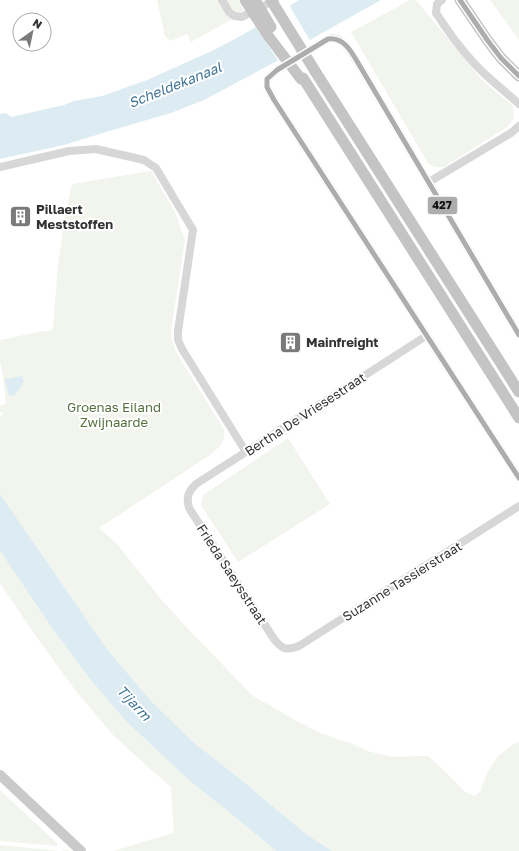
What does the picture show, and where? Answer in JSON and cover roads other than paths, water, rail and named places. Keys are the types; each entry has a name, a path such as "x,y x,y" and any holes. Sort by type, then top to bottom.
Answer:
{"highway":[{"path":"245,0 269,37 322,107 519,418"},
{"path":"255,0 302,79"},
{"path":"273,0 315,70 519,392"},
{"path":"462,3 501,58 519,76"}],"main road":[{"path":"0,775 81,851"}],"street":[{"path":"222,0 229,12 234,16 242,17 273,0"},
{"path":"442,0 437,4 436,13 453,38 473,62 494,83 519,104"},
{"path":"519,335 347,46 337,38 328,39 277,70 267,79 267,87 274,100 519,478"},
{"path":"429,182 511,133 519,126"},
{"path":"0,167 69,151 96,149 144,160 156,168 193,230 178,331 178,340 182,349 246,452"},
{"name":"Bertha De Vriesestraat","path":"188,495 196,484 426,336"},
{"name":"Frieda Saeysstraat","path":"188,495 187,501 190,508 274,639 284,649"},
{"name":"Suzanne Tassierstraat","path":"284,649 291,650 299,646 519,506"}],"water":[{"name":"Scheldekanaal","path":"299,0 381,0 315,37 279,60 206,99 171,113 64,145 0,159 0,114 6,113 11,117 64,105 74,101 102,96 147,80 216,49 251,30"},
{"path":"22,376 24,381 15,395 9,396 5,379"},
{"name":"Tijarm","path":"0,494 107,649 150,700 193,742 306,834 332,851 276,851 191,782 127,722 90,679 50,625 0,551"}],"place":[{"name":"Pillaert Meststoffen","path":"20,216"},
{"name":"Mainfreight","path":"290,342"}],"park label":[{"name":"Groenas Eiland Zwijnaarde","path":"114,414"}]}
